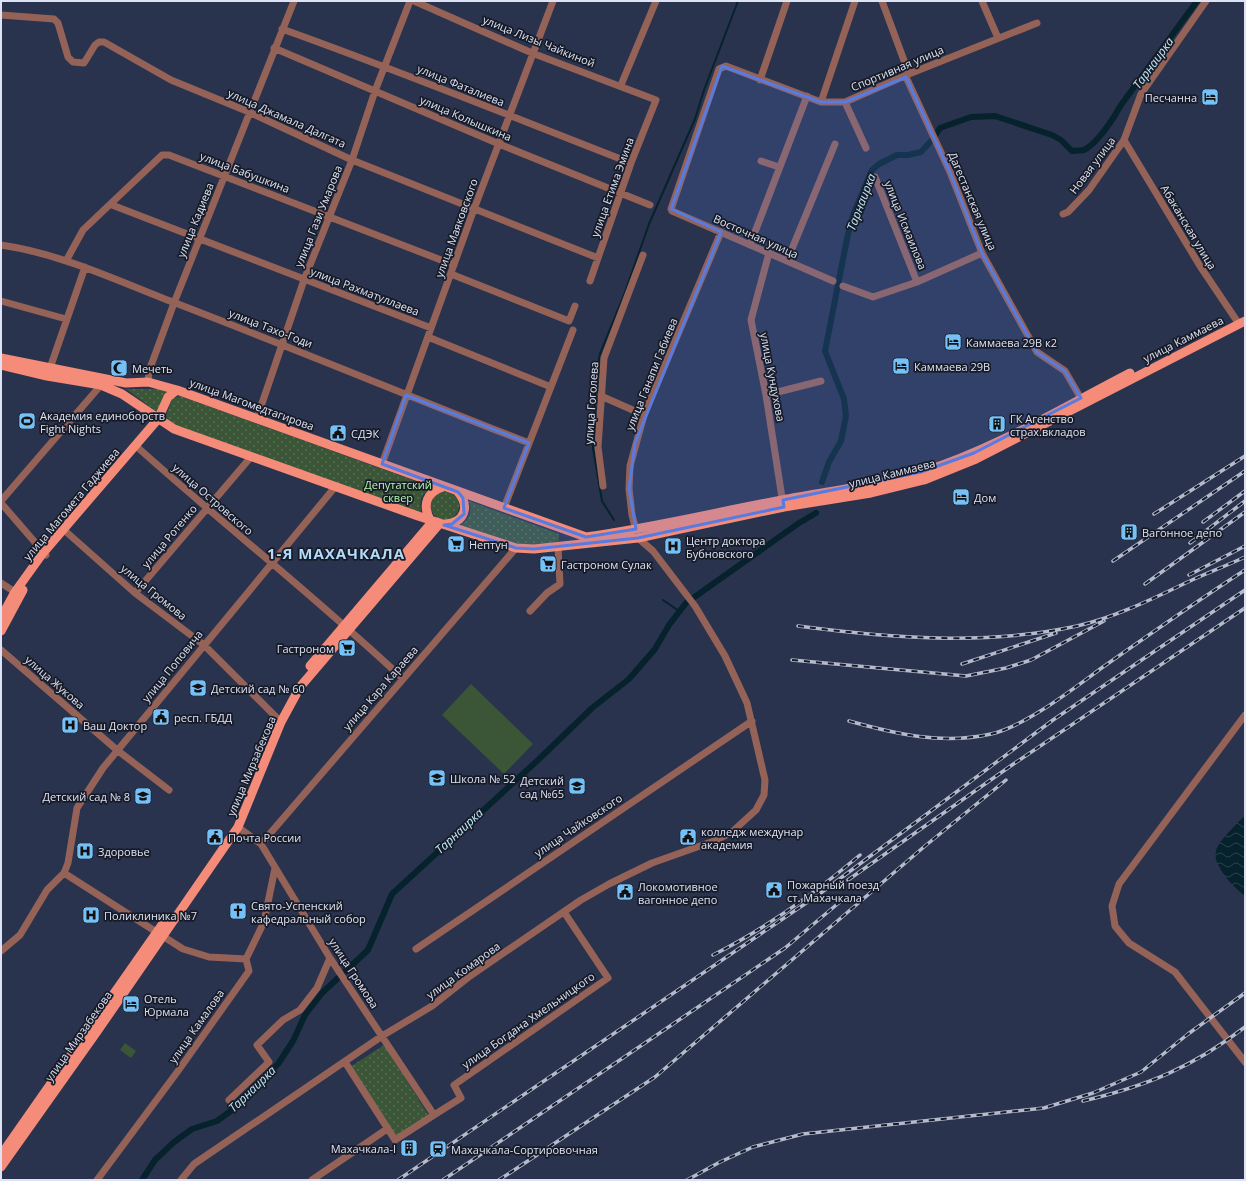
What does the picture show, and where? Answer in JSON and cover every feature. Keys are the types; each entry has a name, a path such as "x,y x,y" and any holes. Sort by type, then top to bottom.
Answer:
{"main road":[{"name":"улица Каммаева","path":"586,540 637,534 859,487 921,472 974,453 1082,401 1240,321 1245,315"},
{"name":"улица Магомедтагирова","path":"1,358 100,385 122,394 174,430 250,458 516,548 534,549 558,547 586,540"},
{"name":"улица Магомедтагирова","path":"1,365 126,383 148,382 177,390 443,487"},
{"name":"улица Магомета Гаджиева","path":"1,618 45,554 160,420 168,397 177,390"},
{"path":"458,492 463,498 465,506 464,514 459,520 452,524 437,522 426,508 429,495 435,489 443,487 458,492 504,508 586,540"},
{"name":"улица Мирзабекова","path":"1,1167 96,1033 232,824 296,683 437,522"},
{"name":"улица Магомета Гаджиева","path":"1,631 17,594"},
{"name":"улица Мирзабекова","path":"1,1155 238,827 279,720"}],"street":[{"name":"улица Кадиева","path":"148,382 150,371 174,303 274,48 294,1"},
{"name":"улица Гази Умарова","path":"257,418 304,280 352,160 375,90 386,66 410,1"},
{"name":"улица Лизы Чайкиной","path":"414,1 532,53 621,85 656,100"},
{"name":"улица Маяковского","path":"382,464 498,144 553,1"},
{"path":"621,85 656,1"},
{"path":"760,80 787,1"},
{"path":"821,102 855,1"},
{"name":"Дагестанская улица","path":"882,1 907,75 982,254 1037,352 1065,371 1082,401"},
{"path":"982,1 998,38"},
{"name":"Новая улица","path":"1063,214 1068,212 1089,190 1124,140 1141,94 1206,1"},
{"name":"улица Джамала Далгата","path":"1,14 54,19 58,23 68,58 73,62 84,62 95,45 99,42 104,42 171,80 249,112 352,160 598,258"},
{"name":"Спортивная улица","path":"672,209 719,69 726,66 821,102 845,102 907,75 1037,23"},
{"name":"улица Фаталиева","path":"282,29 386,66 509,116 631,163"},
{"name":"улица Колышкина","path":"274,48 498,144 650,205"},
{"path":"750,244 807,96"},
{"name":"улица Етима Эмина","path":"590,281 620,193 656,100"},
{"path":"845,102 866,148"},
{"name":"Абаканская улица","path":"1124,140 1200,266 1240,321"},
{"path":"787,262 835,144"},
{"name":"улица Бабушкина","path":"66,261 83,230 112,205 162,155 168,155 224,175 454,265"},
{"path":"762,161 779,167"},
{"name":"улица Исмаилова","path":"876,177 917,282"},
{"name":"улица Рахматуллаева","path":"112,205 431,328"},
{"name":"Восточная улица","path":"672,209 675,213 750,244 832,281"},
{"name":"улица Ганапи Габиева","path":"637,534 632,515 629,489 630,466 644,415 721,232"},
{"name":"улица Тахо-Годи","path":"1,245 29,249 85,267 282,344 528,444"},
{"name":"улица Кундухова","path":"770,253 751,320 766,395 783,503"},
{"path":"843,286 873,297 917,282 982,254"},
{"name":"улица Гоголева","path":"603,486 598,447 604,358 643,255"},
{"path":"48,372 85,267"},
{"path":"451,274 569,321 575,306"},
{"path":"1,301 66,319"},
{"path":"504,508 573,330"},
{"path":"428,337 551,388"},
{"path":"766,395 821,381"},
{"path":"45,554 1,502 100,385"},
{"path":"602,396 644,415"},
{"name":"улица Островского","path":"137,447 206,509 347,626 403,679"},
{"name":"улица Ротенко","path":"135,593 250,458"},
{"name":"улица Поповича","path":"1,951 20,934 47,890 64,873 68,863 78,808 103,768 335,487"},
{"name":"улица Громова","path":"65,531 135,593 204,645 279,720"},
{"path":"637,534 653,551 695,606 725,656 747,703 752,721"},
{"path":"530,611 547,593 560,584 558,547"},
{"name":"улица Кара Караева","path":"262,844 516,548"},
{"path":"1,583 17,594"},
{"name":"улица Жукова","path":"1,650 117,750 169,790"},
{"path":"1245,715 1122,880 1116,890 1112,906 1115,926 1126,940 1175,972 1245,1062"},
{"name":"улица Комарова","path":"181,1180 194,1164 382,1036 432,1006 470,976 564,912 609,884 646,866 714,841 732,832 756,810 764,796 765,780 752,721"},
{"name":"улица Чайковского","path":"416,949 752,721"},
{"name":"улица Громова","path":"238,827 262,844 336,968 434,1115"},
{"name":"улица Камалова","path":"97,1180 178,1071 249,971 246,959 264,922 275,868"},
{"path":"64,873 183,949 209,957 246,959"},
{"name":"улица Богдана Хмельницкого","path":"434,1115 461,1098 454,1085 608,978 564,912"},
{"path":"229,1100 269,1062 257,1045 283,1020 300,1010 316,988 330,958"},
{"path":"345,1062 395,1140 434,1115"},
{"path":"312,1180 388,1129"}],"highlighted area":[{"path":"722,66 821,102 845,102 906,77 950,172 982,253 1037,352 1065,371 1081,398 974,453 921,472 783,500 784,507 638,538 534,549 516,548 444,525 452,524 464,514 463,498 458,492 382,464 406,395 529,443 504,508 586,537 636,529 629,489 635,443 721,232 671,209"}],"green space":[{"path":"126,389 160,389 168,392 157,412"},
{"name":"Депутатский сквер","path":"180,396 432,487 425,492 421,499 420,506 422,514 170,423 166,416 172,399"},
{"path":"445,492 455,496 459,506 455,516 445,520 435,516 431,506 435,496"},
{"path":"469,501 559,534 559,541 534,546 515,544 460,526 468,518 471,508"},
{"path":"471,684 533,744 504,774 442,715"},
{"path":"125,1043 136,1051 131,1058 120,1050"},
{"path":"384,1045 429,1116 395,1137 350,1067"}],"water":[{"path":"1245,815 1245,896 1235,888 1225,876 1217,863 1216,851 1220,842"}],"waterway":[{"path":"614,520 602,501 593,448 596,376 600,354 624,295 649,224 695,119 704,90 738,1"},
{"name":"Тарнаирка","path":"822,482 829,462 841,441 846,416 844,399 825,351 848,234 853,215 872,170 879,164 897,155 908,155 921,152 933,139 940,128 971,117 995,116 1052,135 1061,140 1072,151 1084,150 1089,147 1105,130 1121,105 1197,1"},
{"name":"Тарнаирка","path":"142,1180 155,1160 174,1142 192,1129 217,1121 232,1110 278,1064 293,1041 305,1015 322,993 368,950 392,894 538,760 592,708 629,679 655,649 669,625 686,603 799,523 816,513"},
{"path":"663,600 679,611"}],"railway":[{"path":"1154,514 1245,456"},
{"path":"1113,561 1245,471"},
{"path":"1203,522 1245,491"},
{"path":"1190,543 1245,501"},
{"path":"1145,584 1245,512"},
{"path":"1189,575 1245,546"},
{"path":"798,626 867,634 938,638 1008,636 1042,632 1077,626 1121,612 1245,557"},
{"path":"849,721 902,734 937,738 973,737 1005,730 1034,715 1245,570"},
{"path":"398,1180 818,895 1053,720 1245,590"},
{"path":"848,880 1012,765 1245,608"},
{"path":"792,660 966,676 1006,668 1031,660 1104,621"},
{"path":"962,664 1056,633"},
{"path":"499,1180 655,1077 925,846 1006,780"},
{"path":"713,955 752,934 789,910 860,855"},
{"path":"443,1180 785,948 841,901"},
{"path":"687,1180 720,1162 753,1147 803,1134 1044,1108 1093,1093 1141,1072 1188,1034 1245,993"},
{"path":"1083,1101 1149,1082 1188,1064 1226,1041 1245,1027"}],"place":[{"name":"Песчанна","path":"1210,97"},
{"name":"Каммаева 29В к2","path":"953,342"},
{"name":"Каммаева 29В","path":"901,366"},
{"name":"Мечеть","path":"119,368"},
{"name":"Академия единоборств Fight Nights","path":"27,421"},
{"name":"ГК Агенство страх.вкладов","path":"997,424"},
{"name":"СДЭК","path":"338,433"},
{"name":"Дом","path":"961,497"},
{"name":"Вагонное депо","path":"1129,532"},
{"name":"Нептун","path":"456,544"},
{"name":"Центр доктора Бубновского","path":"673,546"},
{"name":"Гастроном Сулак","path":"548,564"},
{"name":"Гастроном","path":"347,648"},
{"name":"Детский сад № 60","path":"198,688"},
{"name":"респ. ГБДД","path":"161,717"},
{"name":"Ваш Доктор","path":"70,725"},
{"name":"Школа № 52","path":"437,778"},
{"name":"Детский сад №65","path":"577,786"},
{"name":"Детский сад № 8","path":"143,796"},
{"name":"Почта России","path":"215,837"},
{"name":"колледж междунар академия","path":"688,837"},
{"name":"Здоровье","path":"85,851"},
{"name":"Пожарный поезд ст. Махачкала","path":"774,890"},
{"name":"Локомотивное вагонное депо","path":"625,892"},
{"name":"Свято-Успенский кафедральный собор","path":"238,911"},
{"name":"Поликлиника №7","path":"91,915"},
{"name":"Отель Юрмала","path":"131,1004"},
{"name":"Махачкала-I","path":"409,1148"},
{"name":"Махачкала-Сортировочная","path":"438,1149"}],"district":[{"name":"1-Я МАХАЧКАЛА","path":"336,553"}]}
